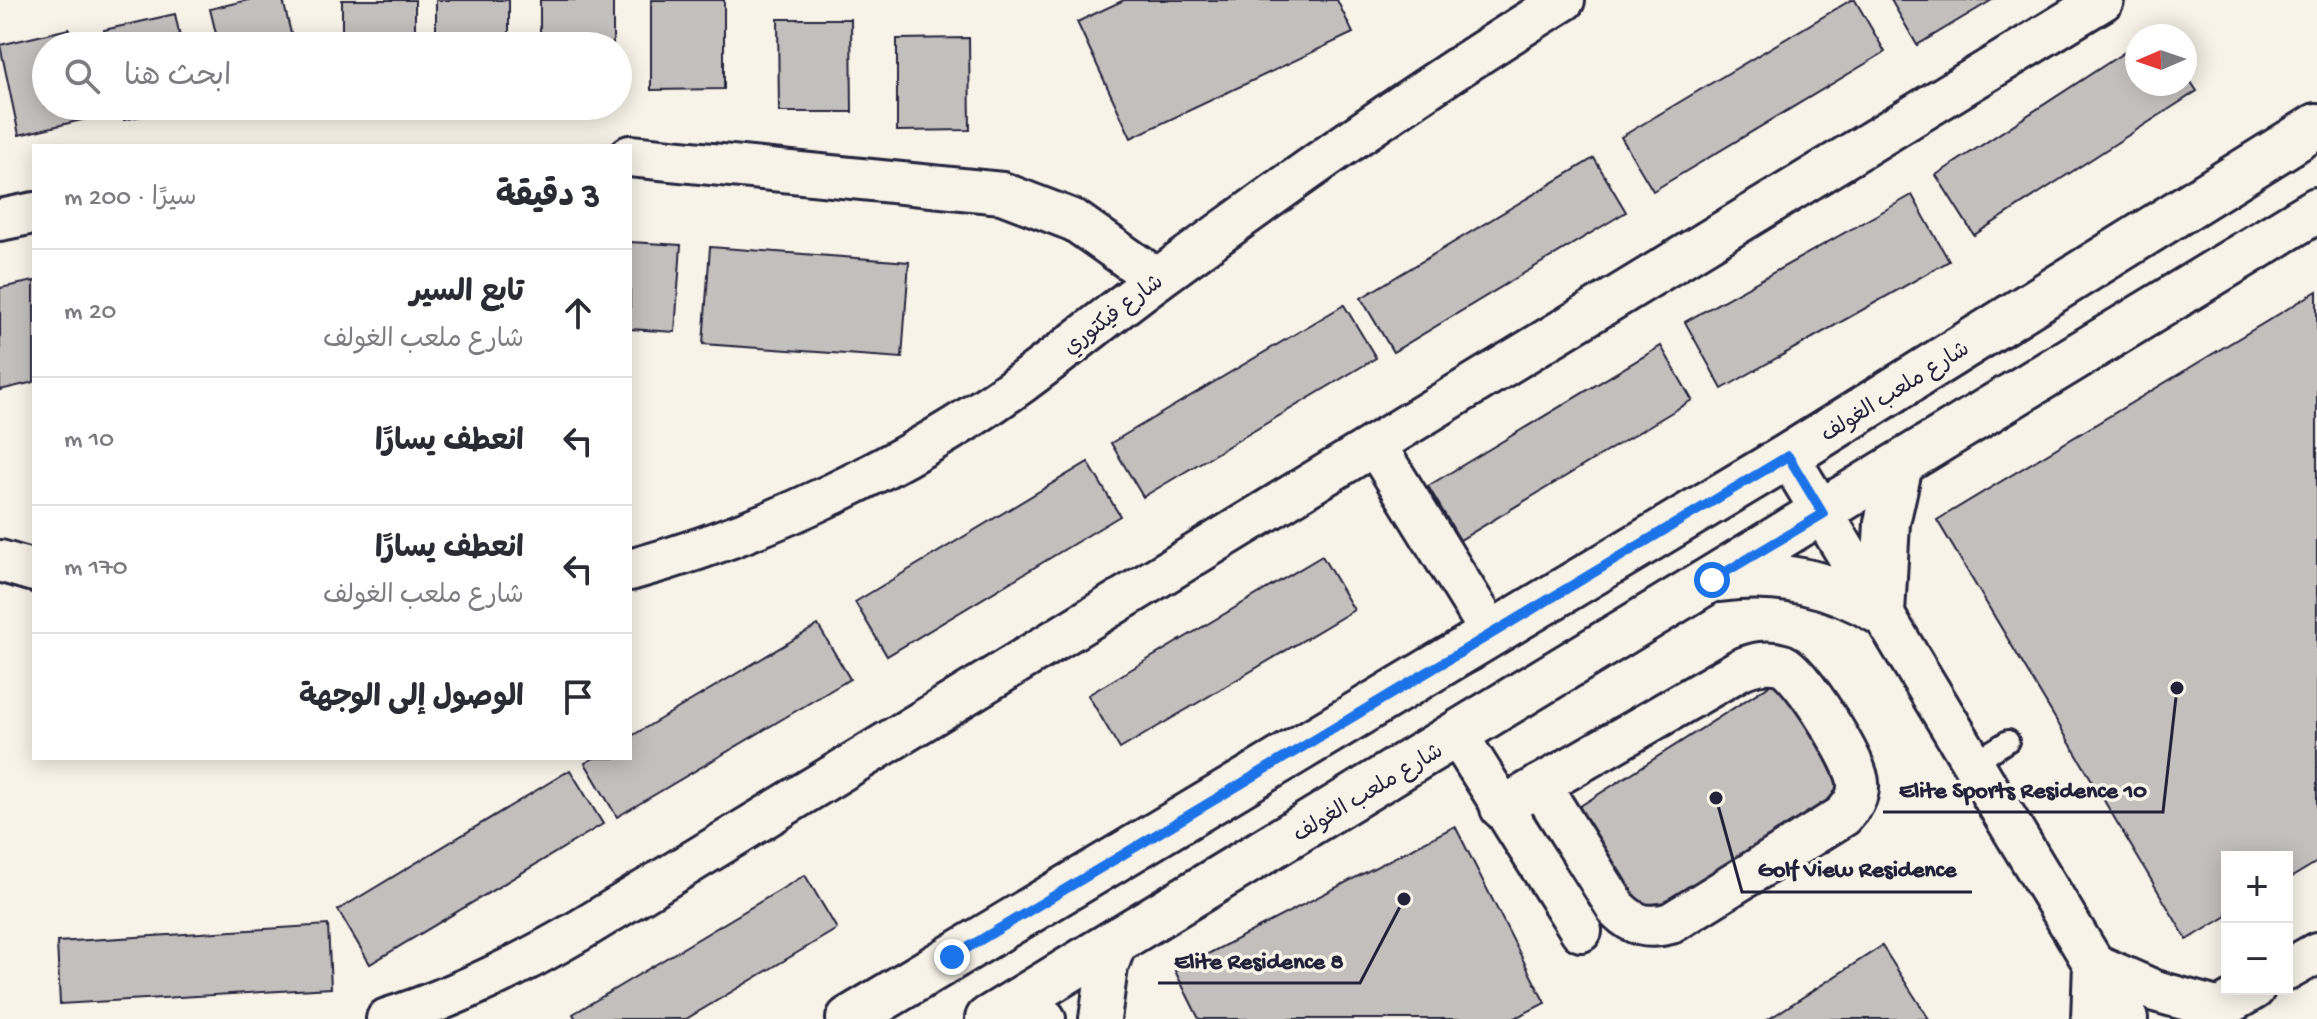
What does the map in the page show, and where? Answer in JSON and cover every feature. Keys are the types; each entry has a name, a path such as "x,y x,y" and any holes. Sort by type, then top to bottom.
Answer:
{"street":[{"name":"شارع فيكتوري","path":"632,569 680,556 821,498 891,464 1020,384 1157,279 1502,38 1564,0"},
{"path":"387,1019 433,1005 509,971 582,929 2103,0"},
{"name":"شارع ملعب الغولف","path":"872,1013 1788,456 2317,126"},
{"path":"632,156 1002,193 1052,209 1075,221 1157,279"},
{"name":"شارع ملعب الغولف","path":"995,1015 1823,514 2317,210"},
{"path":"0,220 32,213"},
{"path":"1375,445 1492,634"},
{"path":"1788,456 2127,1019"},
{"path":"1882,613 1887,523 1900,465"},
{"path":"0,561 32,570"},
{"path":"1712,580 1748,575 1807,581 1852,595 1882,613"},
{"path":"1501,808 1540,785 1741,669 1769,662 1796,673 1851,760 1858,783 1857,796 1843,816 1671,923 1656,927 1629,920 1618,910 1540,785"},
{"path":"1458,736 1581,931"},
{"path":"1100,1019 1107,967 1116,943"},
{"path":"2293,967 2317,953"},
{"path":"2094,964 2211,1014 2244,995"},
{"path":"2092,1019 2094,964"},
{"path":"995,1015 1045,1019"}],"lane":[{"path":"1973,763 2008,741"}],"building":[{"path":"248,0 283,0 291,32 216,32 210,9"},
{"path":"342,0 415,0 415,32 342,32"},
{"path":"436,0 509,0 509,32 436,32"},
{"path":"540,0 613,0 613,32 540,32"},
{"path":"651,0 724,0 724,89 651,90"},
{"path":"1124,0 1337,0 1353,33 1131,138 1077,22"},
{"path":"1855,0 1885,52 1653,191 1621,137"},
{"path":"1891,0 1992,0 1917,45"},
{"path":"175,14 179,32 104,32"},
{"path":"778,19 851,19 852,112 779,112"},
{"path":"32,38 32,120 82,120 19,135 0,45"},
{"path":"969,38 970,130 897,131 897,39"},
{"path":"2125,52 2125,96 2189,96 1974,235 1936,175"},
{"path":"1594,158 1626,212 1393,352 1361,298"},
{"path":"1912,195 1949,261 1722,389 1685,322"},
{"path":"632,242 681,245 675,332 632,329"},
{"path":"710,247 909,262 902,358 703,344"},
{"path":"32,281 32,382 0,390 0,288"},
{"path":"2317,291 2317,862 2293,876 2293,851 2221,851 2221,920 2187,940 1937,520"},
{"path":"1344,305 1376,358 1143,497 1111,443"},
{"path":"1661,346 1692,400 1460,540 1428,486"},
{"path":"1088,462 1120,516 887,656 855,602"},
{"path":"1322,556 1354,610 1120,749 1088,695"},
{"path":"818,625 850,679 617,817 585,763 590,760 632,760 632,736"},
{"path":"1787,674 1857,786 1644,921 1574,810"},
{"path":"570,770 603,824 370,964 338,910"},
{"path":"1455,826 1545,1003 1513,1019 1199,1019 1175,971"},
{"path":"805,875 837,929 686,1019 576,1019 573,1014"},
{"path":"328,925 331,988 60,1004 57,942"},
{"path":"1882,946 1929,1019 1769,1019"}],"place":[{"name":"Elite Sports Residence 10","path":"2177,688"},
{"name":"Golf View Residence","path":"1716,798"},
{"name":"Elite Residence 8","path":"1404,899"}],"route":[{"path":"952,957 1788,456 1823,514 1712,580"}]}
